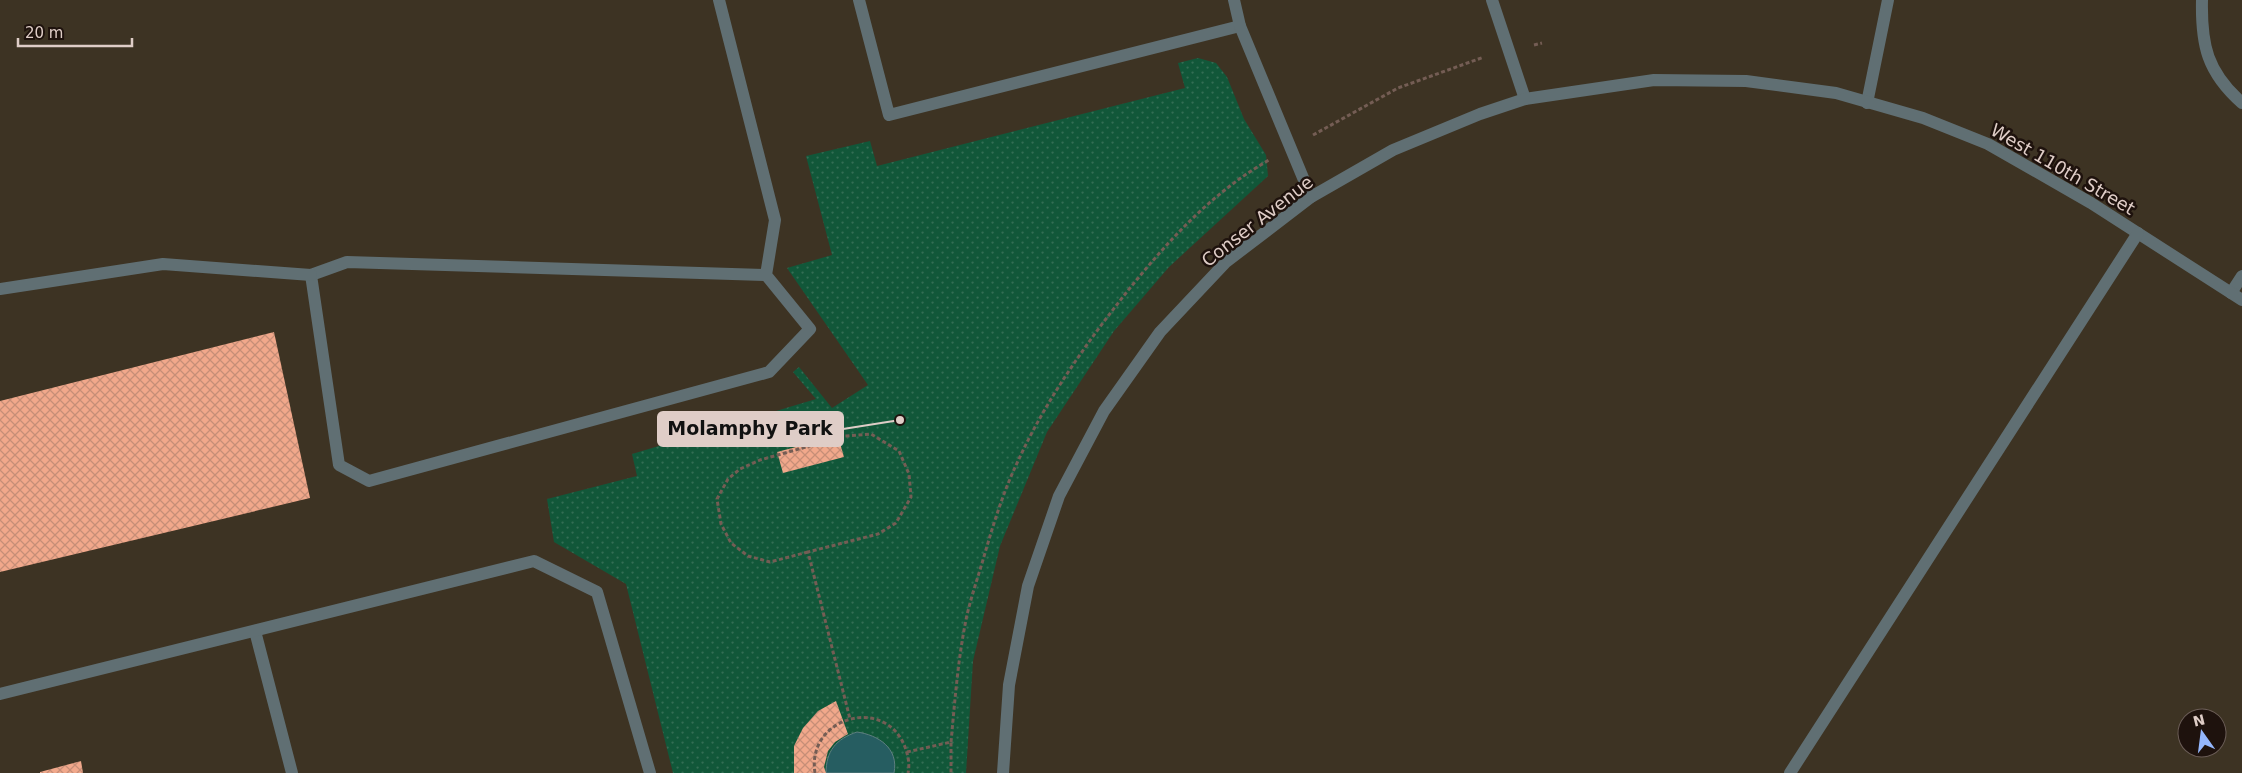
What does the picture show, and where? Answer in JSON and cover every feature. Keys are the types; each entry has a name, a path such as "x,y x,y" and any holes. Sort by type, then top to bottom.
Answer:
{"street":[{"path":"311,275 340,464 369,481 769,372 810,329 766,275 775,220 719,0"},
{"path":"859,0 890,115 1240,26"},
{"path":"1234,0 1240,26 1311,197"},
{"path":"1492,0 1525,99"},
{"path":"1867,102 1888,0"},
{"path":"2202,0 2202,32 2210,62 2227,90 2242,103"},
{"name":"West 110th Street","path":"1525,99 1654,80 1737,81 1836,93 1923,118 1988,144 2035,169 2237,297"},
{"name":"Conser Avenue","path":"1003,773 1009,685 1028,586 1059,496 1104,411 1160,332 1226,262 1311,197 1393,150 1480,114 1525,99"},
{"path":"1790,773 2138,233"},
{"path":"0,289 163,264 311,275 347,262 766,275"},
{"path":"2237,297 2242,276"},
{"path":"0,694 534,561 597,592 650,773"},
{"path":"255,631 292,773"}],"path":[{"path":"870,434 899,451 909,474 911,497 896,523 878,534 808,552 770,562 748,556 731,543 721,524 717,499 728,479 740,469 760,460 845,436 870,434"},
{"path":"808,552 850,718"},
{"path":"815,773 816,750 823,736 835,725 850,718 865,717 880,721 893,729 903,740 907,752 908,773"},
{"path":"907,752 951,742 951,773"}],"shaded area":[{"path":"0,0 2242,0 2242,773 0,773"}],"green space":[{"path":"1198,58 1216,63 1227,77 1244,119 1266,155 1268,176 1169,267 1114,331 1047,432 1000,546 973,661 966,773 673,773 626,584 554,542 547,499 637,476 632,454 816,399 793,372 799,367 832,408 868,385 787,268 832,255 806,156 870,141 877,166 1185,88 1178,63"}],"water":[{"path":"857,732 872,736 885,744 893,756 895,764 894,773 826,773 830,752 843,738"}],"building":[{"path":"274,332 310,498 0,572 0,401"},
{"path":"838,436 844,457 783,473 777,452"},
{"path":"836,701 848,734 835,742 828,751 824,767 826,773 794,773 794,746 803,728 818,711"},
{"path":"81,761 83,773 40,773 40,772"}],"place":[{"name":"Molamphy Park","path":"900,420"}]}
